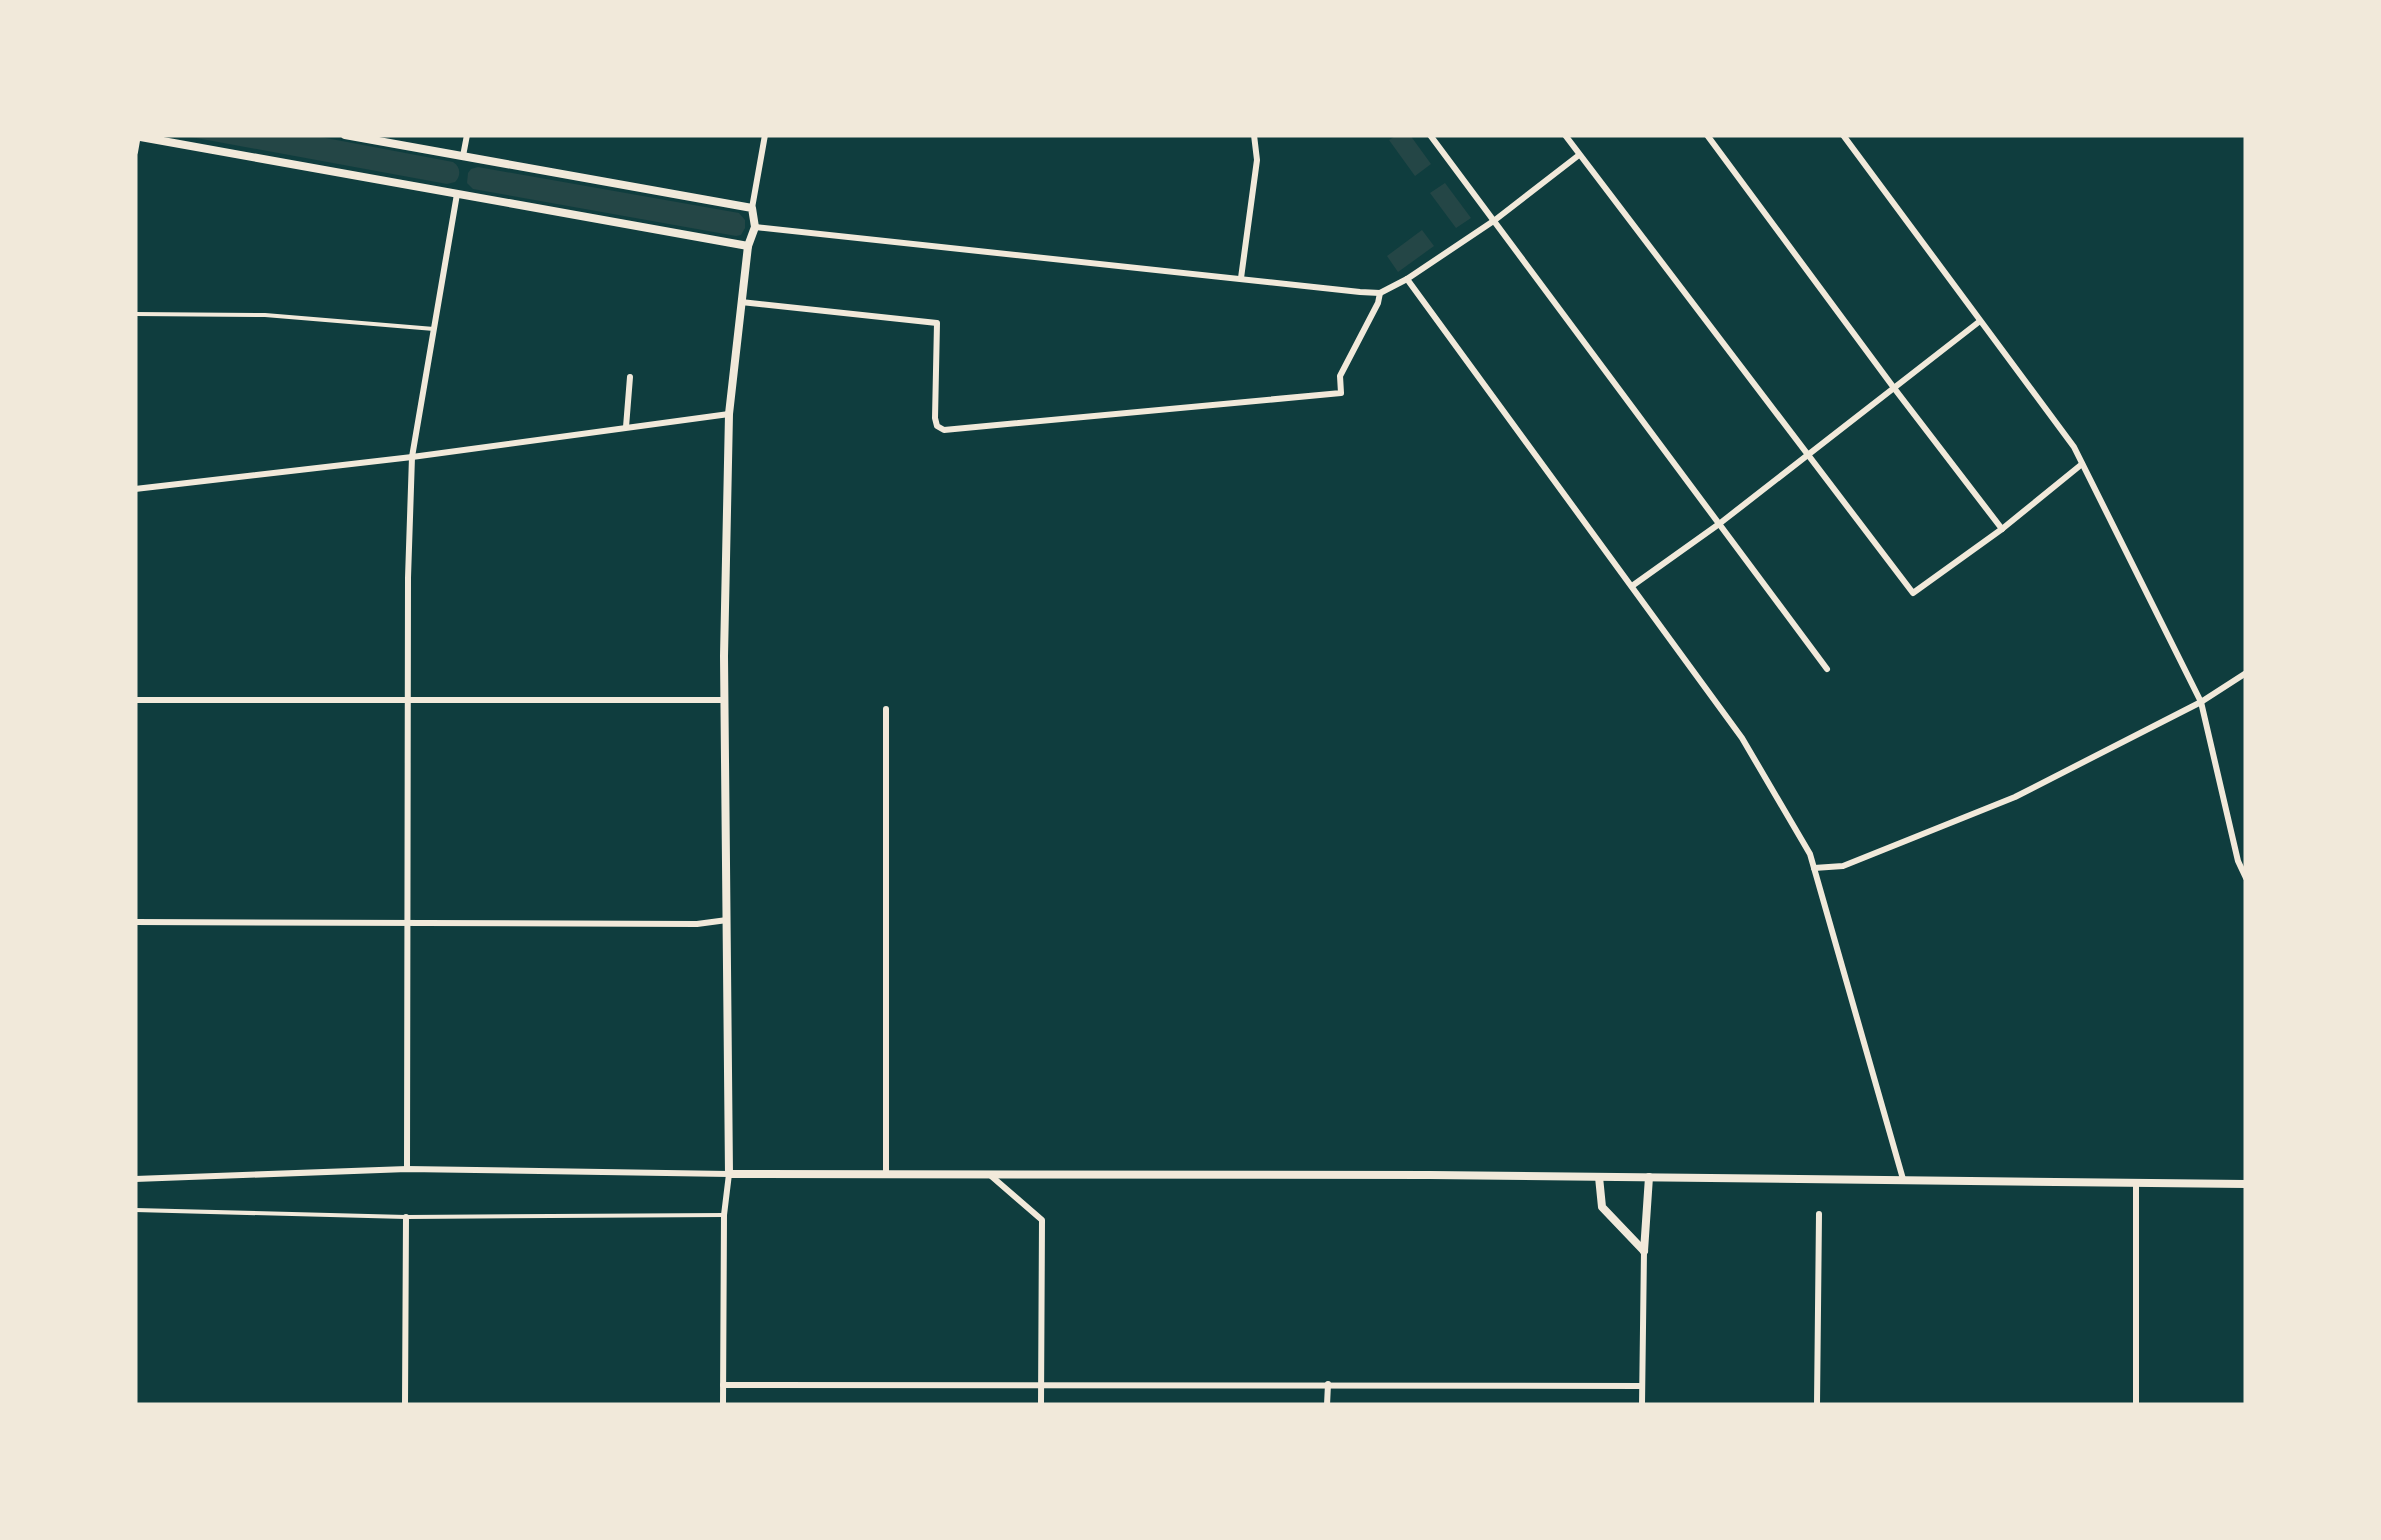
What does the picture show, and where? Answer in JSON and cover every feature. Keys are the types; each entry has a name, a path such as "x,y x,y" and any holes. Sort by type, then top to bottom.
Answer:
{"street":[{"path":"345,135 752,208"},
{"path":"463,156 467,135"},
{"path":"723,1405 724,1215 730,1174 724,700 729,414 748,246 755,227 752,208 765,135"},
{"path":"1242,278 1257,160 1254,135"},
{"path":"1430,135 1827,669"},
{"path":"1564,135 1912,593 2002,529 2082,464"},
{"path":"1708,135 2002,529"},
{"path":"1843,135 2074,448 2201,702 2238,862 2246,878"},
{"path":"135,152 137,136 748,246"},
{"path":"755,227 1380,293 1495,220 1579,155"},
{"path":"407,1169 412,457 456,194"},
{"path":"1407,279 1742,738 1810,854 1903,1180"},
{"path":"742,302 937,323 935,418 937,426 944,430 1341,392 1340,376 1380,293"},
{"path":"1632,586 1719,524 1980,320"},
{"path":"626,428 630,377"},
{"path":"135,489 729,414"},
{"path":"1814,868 1844,866 2015,797 2201,702 2246,673"},
{"path":"135,700 724,700"},
{"path":"886,710 886,1175"},
{"path":"135,922 697,924 727,920"},
{"path":"135,1178 407,1169 2246,1184"},
{"path":"990,1174 1042,1220 1041,1405"},
{"path":"1599,1177 1602,1207 1644,1252"},
{"path":"1642,1405 1649,1177"},
{"path":"2136,1182 2136,1405"},
{"path":"1817,1405 1820,1214"},
{"path":"404,1405 406,1217"},
{"path":"723,1384 1642,1386"},
{"path":"1327,1405 1328,1384"}],"lane":[{"path":"135,314 264,316 434,329"},
{"path":"135,1210 406,1217 724,1215"}],"shaded area":[{"path":"180,135 310,135 453,162 459,174 455,182 447,184"},
{"path":"1397,135 1410,135 1431,164 1415,176 1389,140"},
{"path":"478,167 739,213 745,228 736,236 473,189 467,183 468,173"},
{"path":"1445,183 1471,218 1456,228 1430,193"},
{"path":"1422,230 1434,246 1398,272 1387,256"}]}
